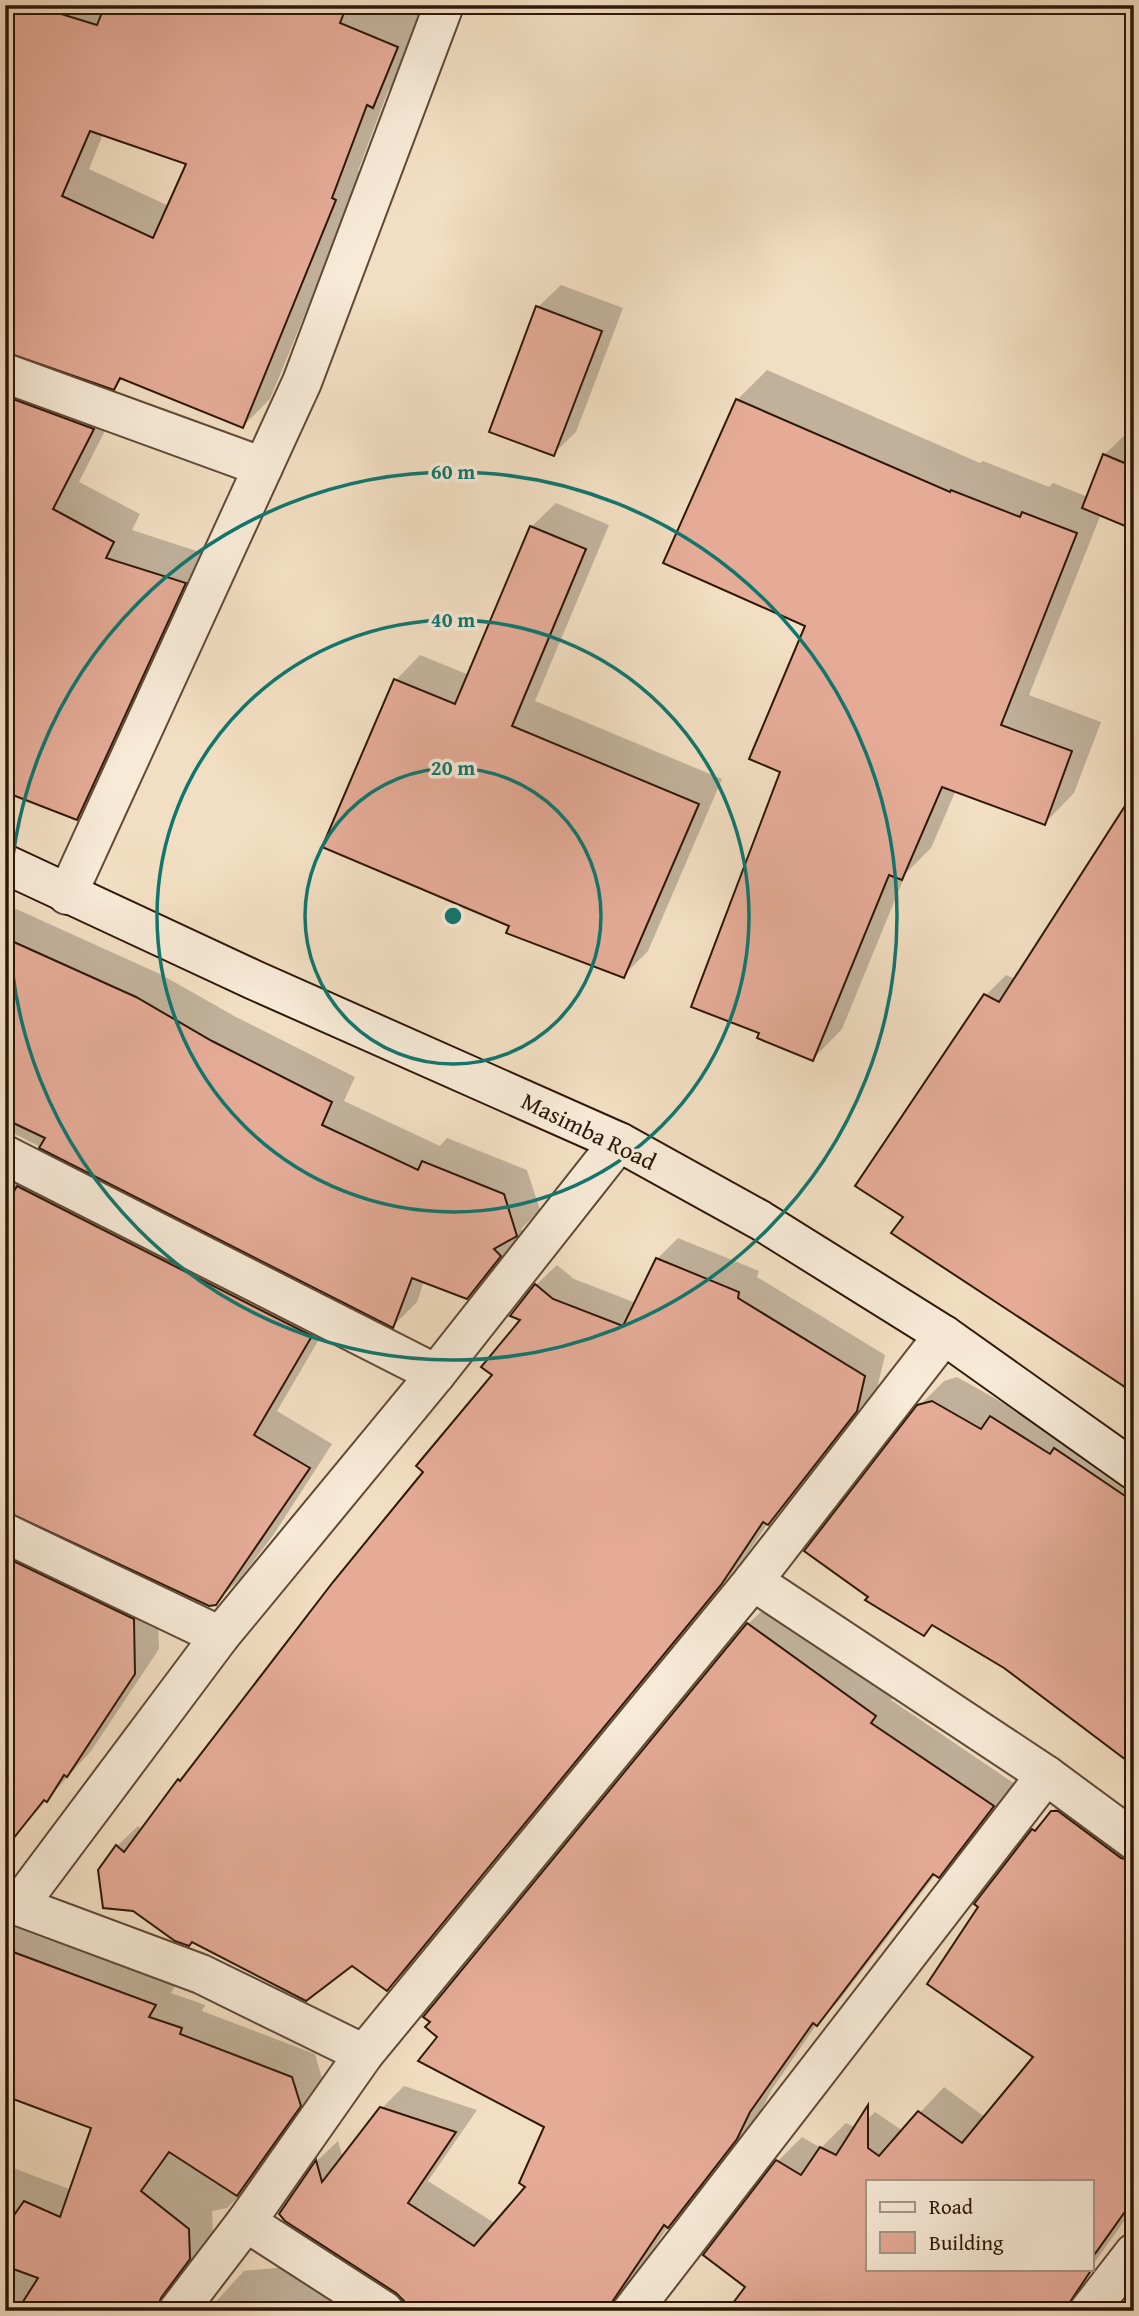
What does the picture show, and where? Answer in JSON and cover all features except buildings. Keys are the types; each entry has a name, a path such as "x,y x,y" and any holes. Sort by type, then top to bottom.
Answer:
{"street":[{"path":"67,895 302,383 444,5"},
{"path":"5,373 263,467"},
{"name":"Masimba Road","path":"5,864 67,895 619,1142 760,1220 944,1335 1134,1470"},
{"path":"364,2054 201,1974 12,1903 219,1636 436,1374 619,1142"},
{"path":"5,1155 436,1374"},
{"path":"178,2311 246,2222 364,2054 753,1581 944,1335"},
{"path":"5,1533 219,1636"},
{"path":"753,1581 1046,1775 1134,1840"},
{"path":"632,2311 1046,1775"},
{"path":"246,2222 384,2311"},
{"path":"1089,2311 1134,2253"}]}
